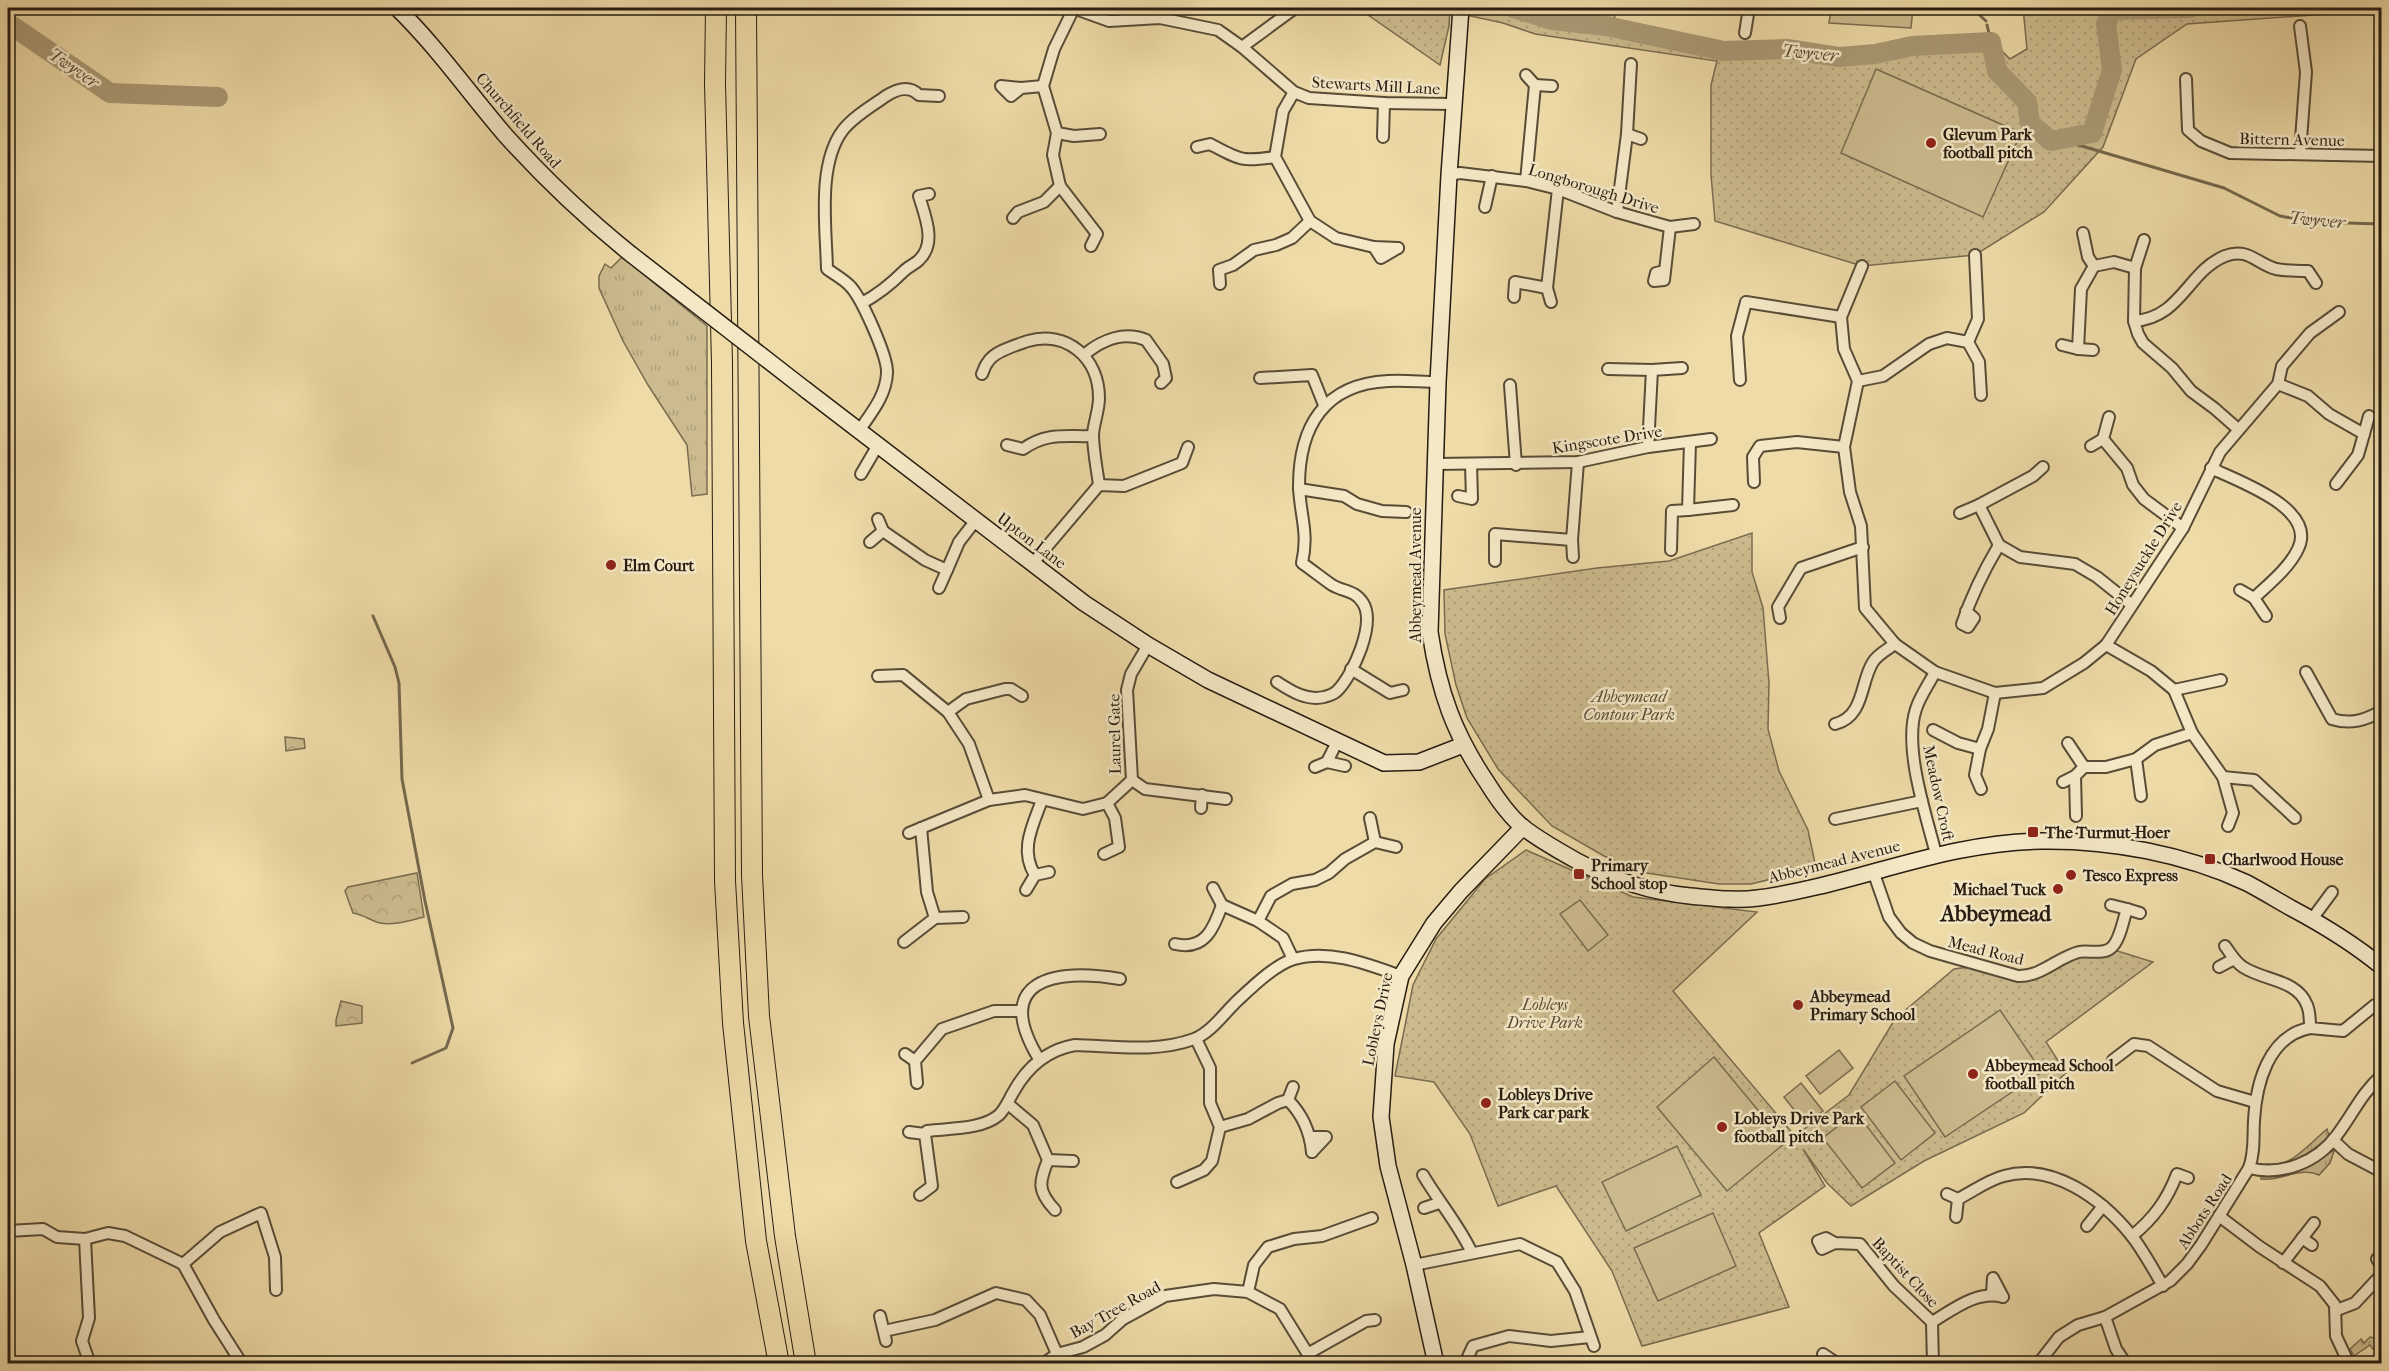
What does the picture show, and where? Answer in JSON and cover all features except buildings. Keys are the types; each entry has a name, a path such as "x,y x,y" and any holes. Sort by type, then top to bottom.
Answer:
{"highway":[{"path":"716,8 715,83 722,363 725,881 733,1023 756,1241 779,1364"},
{"path":"746,8 752,875 759,1016 785,1236 806,1364"}],"street":[{"name":"Churchfield Road","path":"397,8 421,32 542,175 627,252"},
{"path":"1073,8 1053,49 1043,86 1057,133 1053,155 1060,186 1097,234 1091,246"},
{"name":"Stewarts Mill Lane","path":"1073,8 1109,21 1159,13 1218,30 1242,47 1294,92 1309,98 1384,103 1453,104"},
{"path":"1242,47 1295,8"},
{"name":"Abbeymead Avenue","path":"1461,8 1453,104 1438,382 1430,632 1434,664 1463,746 1495,795 1523,827 1595,870 1637,887 1668,894 1735,900 1759,898 1824,885 1936,854 1988,845 2076,841 2119,846 2171,857 2247,883 2362,950 2382,967"},
{"path":"1745,33 1749,8"},
{"path":"2300,26 2297,43 2306,72 2300,153"},
{"path":"1617,212 1627,134 1625,86 1631,64"},
{"path":"1526,75 1535,85 1552,86"},
{"name":"Bittern Avenue","path":"2186,79 2188,130 2201,141 2230,153 2382,156"},
{"path":"1526,181 1535,85"},
{"path":"1021,88 1043,86"},
{"path":"859,431 881,399 887,373 881,349 862,303 850,285 827,269 826,174 832,150 843,129 862,112 892,93 906,88 913,90 919,96 939,96"},
{"path":"1294,92 1283,111 1275,157 1310,221 1336,238 1374,247 1398,248"},
{"path":"1383,137 1384,103"},
{"path":"1057,133 1074,136 1100,134"},
{"path":"1627,134 1641,139"},
{"path":"1197,147 1210,144 1235,158 1247,161 1275,157"},
{"name":"Longborough Drive","path":"1449,175 1460,173 1526,181 1558,189 1617,212 1670,227 1694,224"},
{"path":"1483,201 1492,176"},
{"path":"1015,212 1044,202 1060,186"},
{"path":"1551,302 1547,288 1558,189"},
{"path":"862,303 889,287 929,255 927,222 920,196"},
{"path":"1220,284 1219,270 1233,265 1254,250 1276,245 1292,238 1310,221"},
{"path":"1654,281 1664,280 1670,227"},
{"path":"2083,233 2088,257 2094,266"},
{"path":"2144,240 2135,268 2134,321 2143,343 2172,368 2191,391 2238,429"},
{"name":"Upton Lane","path":"627,252 1084,603 1148,645 1225,689 1384,763 1419,762 1463,746"},
{"path":"2134,321 2144,321 2173,305 2207,268 2226,256 2250,254 2274,268 2308,271 2316,283"},
{"path":"1968,342 1978,319 1975,255"},
{"path":"2078,349 2081,289 2094,266 2114,262 2135,268"},
{"path":"1862,266 1841,317 1844,349 1858,381 1883,376 1929,344 1947,338 1968,342"},
{"path":"1514,297 1515,282 1547,288"},
{"path":"1740,380 1737,336 1742,299 1841,317"},
{"name":"Honeysuckle Drive","path":"1858,381 1844,447 1850,492 1862,526 1865,608 1895,644 1935,672 1995,693 2043,688 2084,663 2106,645 2183,528 2211,468 2238,429 2277,384 2282,366 2310,333 2339,312"},
{"path":"1085,354 1109,339 1138,337 1146,340 1163,364 1166,378 1161,383"},
{"path":"982,374 984,358 1008,348 1046,338 1063,341 1085,354 1098,387 1099,400 1093,436 1099,485 1033,563"},
{"path":"1968,342 1979,362 1982,395"},
{"path":"2062,345 2093,350"},
{"path":"1608,369 1682,368"},
{"path":"1648,447 1652,370"},
{"path":"1260,378 1312,375 1324,405"},
{"path":"1277,682 1305,697 1325,697 1336,693 1351,669 1367,633 1368,613 1363,602 1354,592 1335,586 1302,563 1306,544 1299,489 1300,458 1307,432 1324,405 1352,389 1386,381 1438,382"},
{"path":"2277,384 2308,396 2329,414 2364,434"},
{"path":"1510,385 1516,465"},
{"path":"2337,484 2358,455 2369,416"},
{"path":"2091,446 2103,439 2109,417"},
{"path":"1007,446 1025,454 1037,439 1053,436 1093,436"},
{"path":"1752,436 1760,446"},
{"name":"Kingscote Drive","path":"1435,464 1516,465 1578,462 1648,447 1711,439"},
{"path":"2103,439 2127,468 2133,485 2144,499 2183,528"},
{"path":"1688,510 1690,442"},
{"path":"1760,446 1797,442 1844,447"},
{"path":"861,474 878,445"},
{"path":"1754,482 1753,457 1760,446"},
{"path":"1099,485 1124,486 1182,463 1188,447"},
{"path":"1573,557 1572,540 1578,462"},
{"path":"1182,463 1191,471"},
{"path":"1458,496 1472,499 1471,464"},
{"path":"1960,513 2033,476 2043,467"},
{"path":"2211,468 2278,502 2294,516 2301,530 2298,548 2276,576 2254,598"},
{"path":"1299,489 1344,496 1357,504 1382,512 1406,512"},
{"path":"1671,550 1672,511 1734,504"},
{"path":"1979,505 1999,545 2020,557 2075,564 2132,605"},
{"path":"878,519 883,531 925,560 947,570"},
{"path":"939,588 960,542 976,520"},
{"path":"870,542 883,531"},
{"path":"1495,561 1495,534 1572,540"},
{"path":"1962,624 1973,590 1999,545"},
{"path":"1780,618 1778,607 1799,567 1863,547"},
{"path":"2240,591 2254,598 2266,616"},
{"path":"1836,724 1851,716 1863,692 1873,662 1895,644"},
{"name":"Laurel Gate","path":"1107,803 1132,780 1127,690 1131,674 1148,645"},
{"path":"2106,645 2151,671 2174,690 2192,733 2223,777 2233,813 2228,826"},
{"path":"903,675 906,662"},
{"path":"1351,669 1390,693 1403,690"},
{"name":"Meadow Croft","path":"1935,672 1915,710 1911,745 1936,854"},
{"path":"2306,672 2332,719 2346,723 2368,718 2382,711"},
{"path":"878,676 903,675 948,712 969,744 989,800"},
{"path":"2174,690 2207,686 2221,680"},
{"path":"948,712 966,699 1005,689 1011,689 1022,696"},
{"path":"1981,789 1971,775 1988,729 1995,693"},
{"path":"1933,730 1958,743 1980,749"},
{"path":"2063,782 2076,776 2084,767 2106,767 2136,759 2155,745 2192,733"},
{"path":"1327,762 1337,742"},
{"path":"2068,743 2084,767"},
{"path":"2136,759 2141,796"},
{"path":"1315,767 1327,762 1345,766"},
{"path":"2076,776 2076,816"},
{"path":"2223,777 2254,780 2295,818"},
{"path":"1132,780 1145,789 1226,799"},
{"path":"909,833 989,800 1025,795 1083,809 1107,803 1115,818 1118,851 1104,854"},
{"path":"1201,808 1202,795"},
{"path":"1035,875 1028,864 1026,845 1042,800"},
{"path":"1835,819 1922,801"},
{"path":"1370,818 1375,842"},
{"name":"Lobleys Drive","path":"1436,1364 1414,1265 1388,1166 1381,1117 1386,1044 1401,976 1434,923 1461,891 1523,827"},
{"path":"921,828 927,892 935,918"},
{"path":"1258,921 1271,896 1292,884 1315,880 1329,873 1345,859 1375,842 1396,847"},
{"name":"Mead Road","path":"1873,871 1889,917 1908,939 1930,951 2018,976 2033,974 2080,951 2106,951 2111,948 2117,939 2127,909"},
{"path":"1026,890 1035,875 1049,872"},
{"path":"1213,888 1222,905 1258,921 1282,938 1293,960"},
{"path":"2312,919 2332,892"},
{"path":"1180,945 1203,938 1213,930 1222,905"},
{"path":"2111,905 2140,913"},
{"path":"904,942 935,918 963,917"},
{"name":"Abbeymead Avenue","path":"2345,941 2365,948 2382,959"},
{"name":"Abbeymead Avenue","path":"2345,941 2382,977"},
{"path":"2225,946 2234,959 2246,969 2291,986 2297,991 2307,1004 2310,1028"},
{"path":"909,1132 925,1134 927,1131 980,1125 999,1115 1027,1071 1039,1059 1062,1047 1075,1045 1161,1048 1196,1039 1213,1026 1253,985 1293,960 1330,956 1363,962 1401,976"},
{"path":"2219,968 2234,959"},
{"path":"1102,976 1105,963"},
{"path":"1039,1059 1024,1028 1022,1011 1026,996 1040,981 1061,976 1102,976 1120,979"},
{"path":"2249,1168 2253,1154 2255,1102 2266,1066 2273,1052 2281,1043 2310,1028 2341,1032 2350,1027 2374,1005"},
{"path":"915,1060 942,1029 994,1011 1022,1011"},
{"path":"1176,1182 1204,1170 1212,1161 1220,1127 1210,1103 1210,1068 1196,1039"},
{"path":"2113,1060 2134,1044 2148,1046 2217,1091 2255,1102"},
{"path":"905,1054 915,1060 919,1078"},
{"name":"Abbots Road","path":"2038,1364 2059,1337 2078,1325 2105,1317 2163,1286 2187,1264 2249,1168 2268,1171 2287,1169 2314,1155 2333,1140 2360,1097 2382,1075"},
{"path":"1288,1100 1293,1087"},
{"path":"1220,1127 1248,1119 1278,1102 1288,1100"},
{"path":"1288,1100 1300,1112 1311,1137 1312,1152"},
{"path":"1008,1104 1033,1125 1048,1160 1040,1179 1045,1200 1055,1210"},
{"path":"925,1134 932,1186"},
{"path":"2333,1140 2348,1154 2382,1172"},
{"path":"1048,1160 1073,1161"},
{"path":"2132,1236 2148,1223 2167,1198 2172,1172 2188,1178"},
{"path":"1958,1199 2003,1176 2025,1173 2053,1177 2083,1191 2103,1206 2132,1236 2163,1286"},
{"path":"1423,1175 1439,1203 1461,1231 1472,1253"},
{"path":"920,1195 932,1186 945,1185"},
{"path":"1947,1194 1958,1199"},
{"path":"1956,1217 1958,1199"},
{"path":"1033,1201 1045,1200"},
{"path":"1424,1208 1439,1203"},
{"path":"2087,1226 2103,1206"},
{"path":"183,1264 220,1232 261,1213 275,1257 276,1290"},
{"path":"2219,1216 2283,1263 2320,1286 2333,1301 2337,1310 2336,1336 2349,1364"},
{"path":"1248,1292 1254,1265 1268,1247 1294,1239 1322,1236 1337,1226 1372,1218"},
{"path":"2283,1263 2314,1223"},
{"path":"8,1231 43,1229 57,1237 85,1239 108,1233 125,1236 183,1264 242,1364"},
{"path":"2302,1238 2312,1245"},
{"path":"85,1239 88,1318 82,1341 89,1363"},
{"name":"Baptist Close","path":"1822,1250 1835,1243 1860,1244 1894,1286 1932,1322 1933,1364"},
{"path":"1414,1265 1520,1244 1557,1262 1575,1291 1592,1342 1551,1341 1509,1336 1473,1346 1467,1359"},
{"path":"2337,1310 2355,1303 2382,1274"},
{"name":"Baptist Close","path":"1932,1322 1970,1300 1992,1294 2003,1297 1993,1278 1992,1294"},
{"name":"Bay Tree Road","path":"1043,1364 1057,1354 1083,1347 1105,1335 1123,1319 1165,1296 1214,1289 1248,1292 1280,1309 1311,1358"},
{"path":"880,1316 885,1336 935,1320 996,1293 1026,1300 1040,1315 1057,1354"},
{"path":"2105,1317 2116,1349 2126,1364"},
{"path":"1311,1358 1366,1321 1375,1320"}],"green space":[{"path":"1358,8 1450,8 1449,26 1440,65"},
{"path":"1461,8 1513,8 1552,20 1606,26 1724,51 1787,49 1839,57 1989,38 2010,59 2027,49 2023,8 2340,8 2341,13 2187,24 2136,59 2103,147 2044,212 1975,255 1862,266 1715,221 1711,175 1711,85 1717,61 1535,34 1503,23 1461,14"},
{"path":"1529,8 1616,8 1614,21 1553,16"},
{"path":"1831,8 1913,8 1911,28 1829,23"},
{"name":"Glevum Park football pitch","path":"1876,69 2021,133 1983,217 1841,153"},
{"path":"622,257 707,326 707,494 692,496 687,445 623,341 599,288 599,276 605,264 611,268"},
{"name":"Abbeymead Contour Park","path":"1752,533 1752,572 1763,608 1769,683 1768,729 1779,771 1808,830 1816,868 1751,884 1719,884 1640,872 1604,856 1552,826 1498,769 1467,718 1456,685 1445,634 1444,590 1597,568 1669,561"},
{"path":"285,737 304,739 305,748 286,751"},
{"name":"Lobleys Drive Park","path":"1526,850 1633,897 1757,912 1673,991 1795,1136 1849,1095 1895,1019 1954,969 1983,965 2018,976 2075,953 2111,949 2153,962 2046,1042 2066,1073 2024,1113 1924,1161 1851,1206 1827,1183 1803,1149 1825,1186 1759,1233 1789,1307 1642,1346 1612,1271 1556,1186 1498,1206 1470,1134 1434,1082 1395,1076 1413,985 1436,939 1485,879"},
{"path":"417,873 424,917 385,924 353,913 345,891 348,887"},
{"path":"1580,900 1608,935 1588,951 1560,914"},
{"path":"341,1001 362,1006 362,1023 336,1026"},
{"name":"Abbeymead School football pitch","path":"2000,1010 2042,1072 1945,1137 1904,1076"},
{"path":"1839,1050 1853,1068 1820,1094 1806,1076"},
{"name":"Lobleys Drive Park football pitch","path":"1714,1057 1785,1143 1727,1191 1657,1107"},
{"path":"1895,1081 1935,1133 1901,1160 1861,1107"},
{"path":"1801,1083 1823,1111 1806,1125 1784,1097"},
{"path":"1856,1112 1895,1163 1862,1188 1823,1138"},
{"path":"2327,1129 2329,1136 2308,1153 2275,1165 2291,1159"},
{"path":"1677,1146 1701,1195 1626,1231 1602,1182"},
{"path":"2334,1151 2330,1163 2319,1175 2305,1172 2261,1179 2261,1177 2295,1172"},
{"path":"1713,1213 1736,1266 1658,1301 1634,1248"},
{"path":"2379,1325 2381,1343 2373,1349 2370,1345 2354,1356 2350,1349 2361,1339 2364,1343 2370,1337 2374,1338 2379,1335 2376,1330"}],"waterway":[{"name":"Twyver","path":"1513,8 1552,20 1606,26 1724,51 1787,49 1839,57 1875,54 1912,46 1991,42 1997,71 2027,102 2030,123 2051,141 2092,133 2112,70 2106,24 2112,10 2190,8"},
{"path":"1972,8 1986,21"},
{"name":"Twyver","path":"8,23 110,93 218,97"},
{"path":"1987,25 1991,42"},
{"name":"Twyver","path":"2051,141 2075,144 2224,188 2280,216 2314,222 2382,224"},
{"path":"373,616 395,667 399,683 402,779 425,901 453,1028 446,1048 412,1063"}],"place":[{"name":"Glevum Park football pitch","path":"1931,143"},
{"name":"Elm Court","path":"611,565"},
{"name":"The Turmut-Hoer","path":"2033,832"},
{"name":"Charlwood House","path":"2210,859"},
{"name":"Primary School stop","path":"1579,874"},
{"name":"Tesco Express","path":"2071,875"},
{"name":"Michael Tuck","path":"2058,889"},
{"name":"Abbeymead Primary School","path":"1798,1005"},
{"name":"Abbeymead School football pitch","path":"1973,1074"},
{"name":"Lobleys Drive Park car park","path":"1486,1103"},
{"name":"Lobleys Drive Park football pitch","path":"1722,1127"}],"district":[{"name":"Abbeymead","path":"1996,913"}]}
